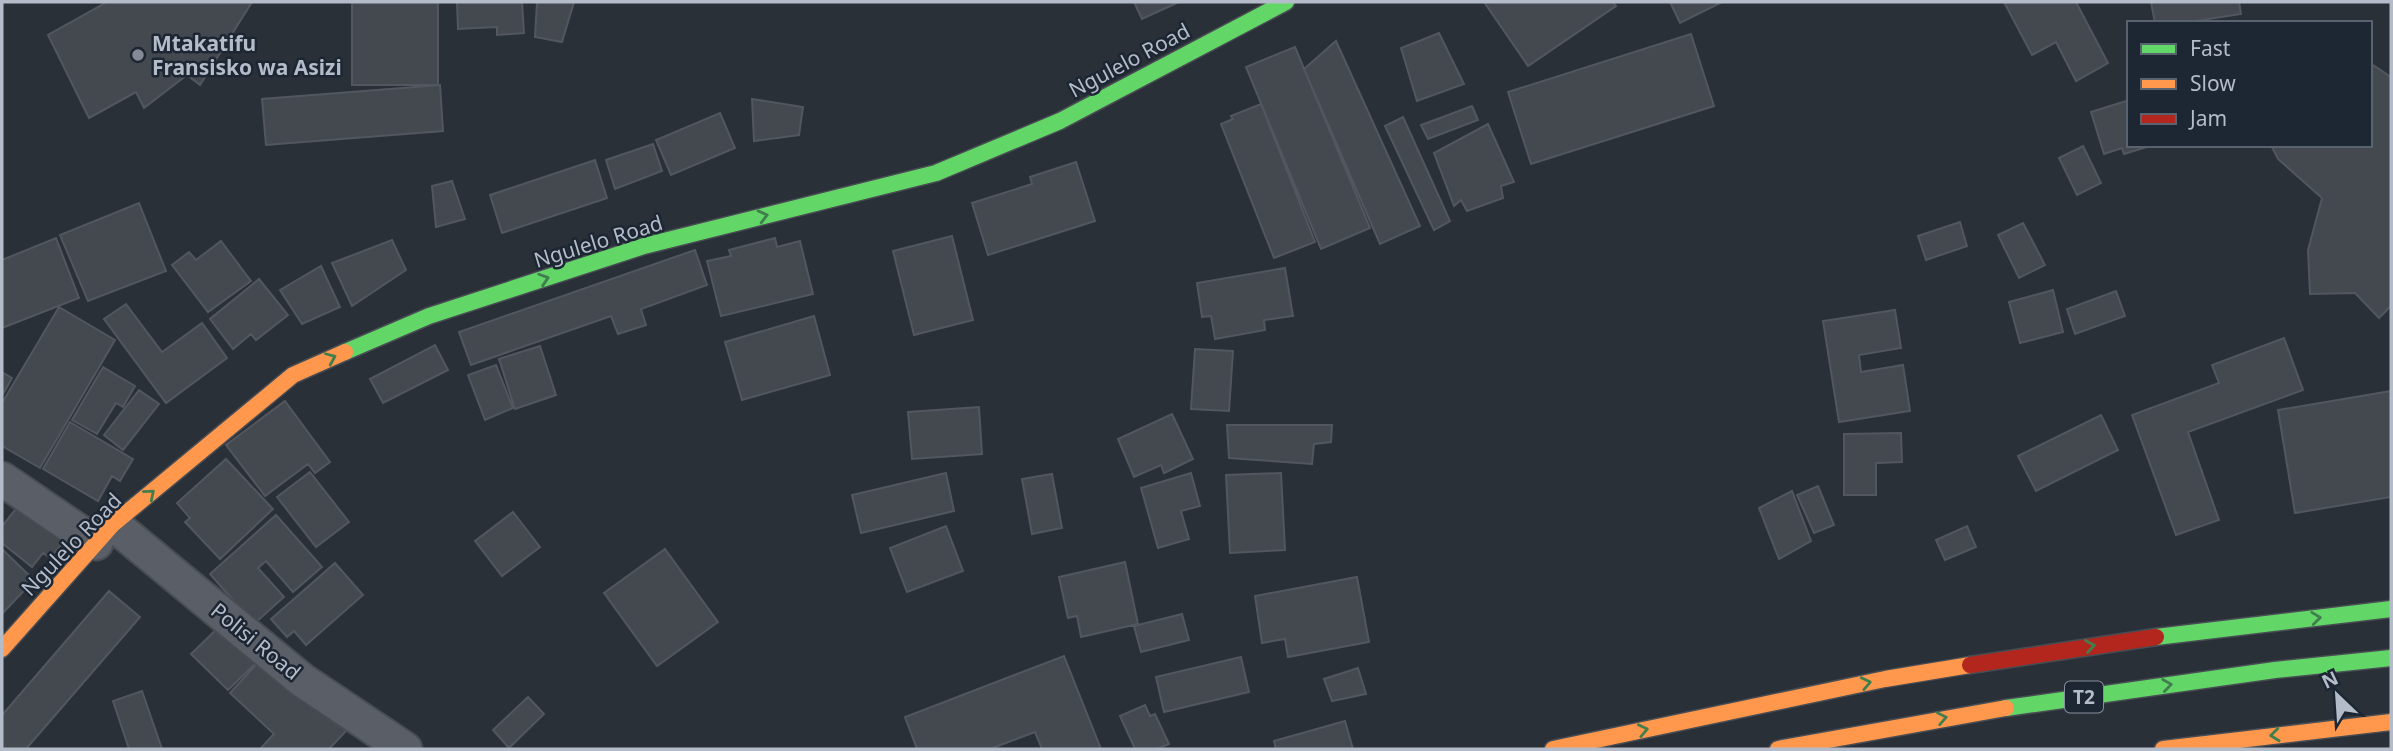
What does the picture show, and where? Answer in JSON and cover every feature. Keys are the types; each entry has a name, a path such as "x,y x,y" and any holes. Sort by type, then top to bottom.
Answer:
{"main road":[{"name":"Ngulelo Road","path":"2,649 105,534 293,375 429,316 645,246 936,173 1060,121 1286,2"},
{"path":"1553,749 1885,679 2129,640 2391,608"},
{"name":"T2","path":"1778,749 1974,712 2261,672 2391,658"},
{"path":"2163,749 2391,722"}],"street":[{"name":"Polisi Road","path":"2,479 105,534 302,680 405,749"}],"building":[{"name":"Mtakatifu Fransisko wa Asizi","path":"107,2 252,2 200,85 187,75 144,108 136,92 89,118 48,35"},
{"path":"352,2 438,2 438,85 352,85"},
{"path":"457,2 522,2 524,33 497,35 497,27 458,29"},
{"path":"537,2 574,2 562,42 535,37"},
{"path":"1134,2 1179,2 1142,19"},
{"path":"1484,2 1613,2 1616,6 1528,66"},
{"path":"1670,2 1722,2 1680,23"},
{"path":"2004,2 2076,2 2108,63 2076,81 2056,42 2032,55"},
{"path":"2151,2 2239,2 2241,14 2196,21 2155,21"},
{"path":"1439,33 1464,84 1417,101 1401,48"},
{"path":"1691,34 1714,106 1531,164 1508,92"},
{"path":"1336,41 1420,226 1380,244 1304,69"},
{"path":"1295,47 1370,228 1321,249 1246,67"},
{"path":"2372,64 2391,77 2391,306 2379,318 2355,293 2310,294 2308,250 2322,198 2278,159 2272,147 2372,147"},
{"path":"440,85 443,131 266,145 262,99"},
{"path":"752,99 803,107 799,135 754,141"},
{"path":"2127,101 2127,147 2147,147 2124,154 2122,148 2104,154 2091,112"},
{"path":"1261,104 1315,242 1274,258 1221,124 1233,119 1231,116"},
{"path":"1472,106 1478,120 1428,139 1421,125"},
{"path":"720,113 735,148 671,175 656,140"},
{"path":"1403,117 1450,221 1434,230 1385,126"},
{"path":"1488,124 1514,182 1501,186 1503,198 1467,211 1461,200 1454,206 1434,153"},
{"path":"653,144 662,171 615,189 606,160"},
{"path":"2083,146 2101,183 2077,195 2059,158"},
{"path":"595,160 607,198 502,233 490,195"},
{"path":"1076,162 1095,221 988,255 972,203 1032,184 1030,177"},
{"path":"452,181 465,219 436,227 432,186"},
{"path":"139,203 166,271 88,301 60,235"},
{"path":"1960,222 1967,246 1926,260 1918,236"},
{"path":"2023,223 2045,265 2019,278 1998,235"},
{"path":"952,236 973,320 914,335 893,251"},
{"path":"56,238 79,298 2,328 2,260"},
{"path":"775,238 777,247 800,241 813,294 721,316 707,261 731,256 729,250"},
{"path":"392,240 406,270 352,306 332,263"},
{"path":"221,241 251,281 208,312 172,265 189,252 196,260"},
{"path":"695,250 707,285 641,309 646,325 618,334 611,316 471,365 459,332"},
{"path":"321,266 340,307 302,324 280,290"},
{"path":"1285,268 1293,316 1264,320 1265,330 1215,339 1211,316 1202,317 1197,283"},
{"path":"259,279 288,315 256,340 251,334 233,349 210,319"},
{"path":"2053,290 2063,332 2020,343 2009,302"},
{"path":"2116,291 2125,316 2075,334 2067,309"},
{"path":"126,304 162,352 202,323 227,358 166,403 104,319"},
{"path":"59,307 115,340 40,468 2,446 2,403"},
{"path":"1895,310 1901,348 1859,355 1861,372 1903,365 1910,411 1839,422 1823,321"},
{"path":"814,316 830,375 742,400 725,342"},
{"path":"2284,338 2303,390 2188,432 2219,520 2176,535 2132,415 2219,383 2212,365"},
{"path":"435,345 448,370 383,403 370,379"},
{"path":"540,346 556,395 515,409 499,359"},
{"path":"1195,349 1233,351 1229,411 1191,409"},
{"path":"496,365 513,408 485,420 468,375"},
{"path":"103,367 135,386 123,407 116,403 97,434 72,420"},
{"path":"2,372 12,378 2,396"},
{"path":"139,390 159,404 123,450 104,435"},
{"path":"2391,391 2391,497 2295,513 2278,410"},
{"path":"285,401 330,462 315,473 308,464 265,496 226,445"},
{"path":"979,407 982,454 912,459 908,412"},
{"path":"1172,414 1193,459 1164,473 1161,465 1134,477 1118,439"},
{"path":"2101,415 2118,450 2036,491 2018,456"},
{"path":"70,422 133,459 120,481 112,476 98,501 43,469"},
{"path":"1227,425 1332,425 1331,442 1314,444 1312,464 1229,458"},
{"path":"1901,433 1902,462 1876,463 1876,495 1844,495 1844,434"},
{"path":"226,459 273,509 220,559 185,522 190,518 177,503"},
{"path":"310,472 349,522 316,547 277,497"},
{"path":"946,473 954,511 861,533 852,495"},
{"path":"1191,473 1200,506 1181,511 1189,539 1158,548 1141,488"},
{"path":"1281,473 1285,550 1230,553 1226,475"},
{"path":"1052,474 1062,528 1032,534 1022,479"},
{"path":"1818,486 1834,525 1814,533 1797,495"},
{"path":"1792,491 1811,541 1779,559 1759,508"},
{"path":"28,494 73,531 50,558 43,553 32,567 2,543 2,526"},
{"path":"513,512 540,547 502,576 475,541"},
{"path":"276,515 322,567 293,592 266,561 258,568 284,597 254,624 210,574"},
{"path":"946,526 963,571 907,592 890,548"},
{"path":"1967,526 1976,547 1945,560 1936,540"},
{"path":"2,549 34,580 2,614"},
{"path":"665,549 718,622 657,666 604,593"},
{"path":"1125,562 1138,624 1081,637 1077,616 1068,618 1059,577"},
{"path":"335,563 363,595 306,645 294,631 287,637 271,619"},
{"path":"1357,577 1369,642 1288,657 1285,639 1262,643 1255,596"},
{"path":"109,591 140,617 26,749 2,749 2,715"},
{"path":"1182,614 1189,640 1141,652 1134,626"},
{"path":"223,623 260,659 228,690 191,654"},
{"path":"264,656 346,731 329,749 260,749 274,734 230,693"},
{"path":"1064,656 1101,749 1042,749 1035,732 990,749 917,749 905,717"},
{"path":"1241,657 1249,692 1164,712 1156,677"},
{"path":"1358,668 1366,694 1332,701 1324,679"},
{"path":"142,691 162,749 129,749 113,701"},
{"path":"528,697 544,714 509,748 493,730"},
{"path":"1145,705 1150,716 1155,714 1169,744 1157,749 1135,749 1120,716"},
{"path":"1345,721 1353,749 1276,749 1274,741"}],"traffic: fast":[{"path":"345,352 429,316 644,246 936,173 1060,121 1286,2"},
{"path":"2156,637 2391,609"},
{"path":"2006,708 2275,670 2391,658"}],"traffic: slow":[{"path":"2,649 113,524 293,375 345,352"},
{"path":"1553,749 1885,679 1970,665"},
{"path":"1778,749 2006,708"},
{"path":"2163,749 2391,722"}],"traffic: jam":[{"path":"1970,665 2156,637"}],"place":[{"name":"Mtakatifu Fransisko wa Asizi","path":"138,55"}]}
